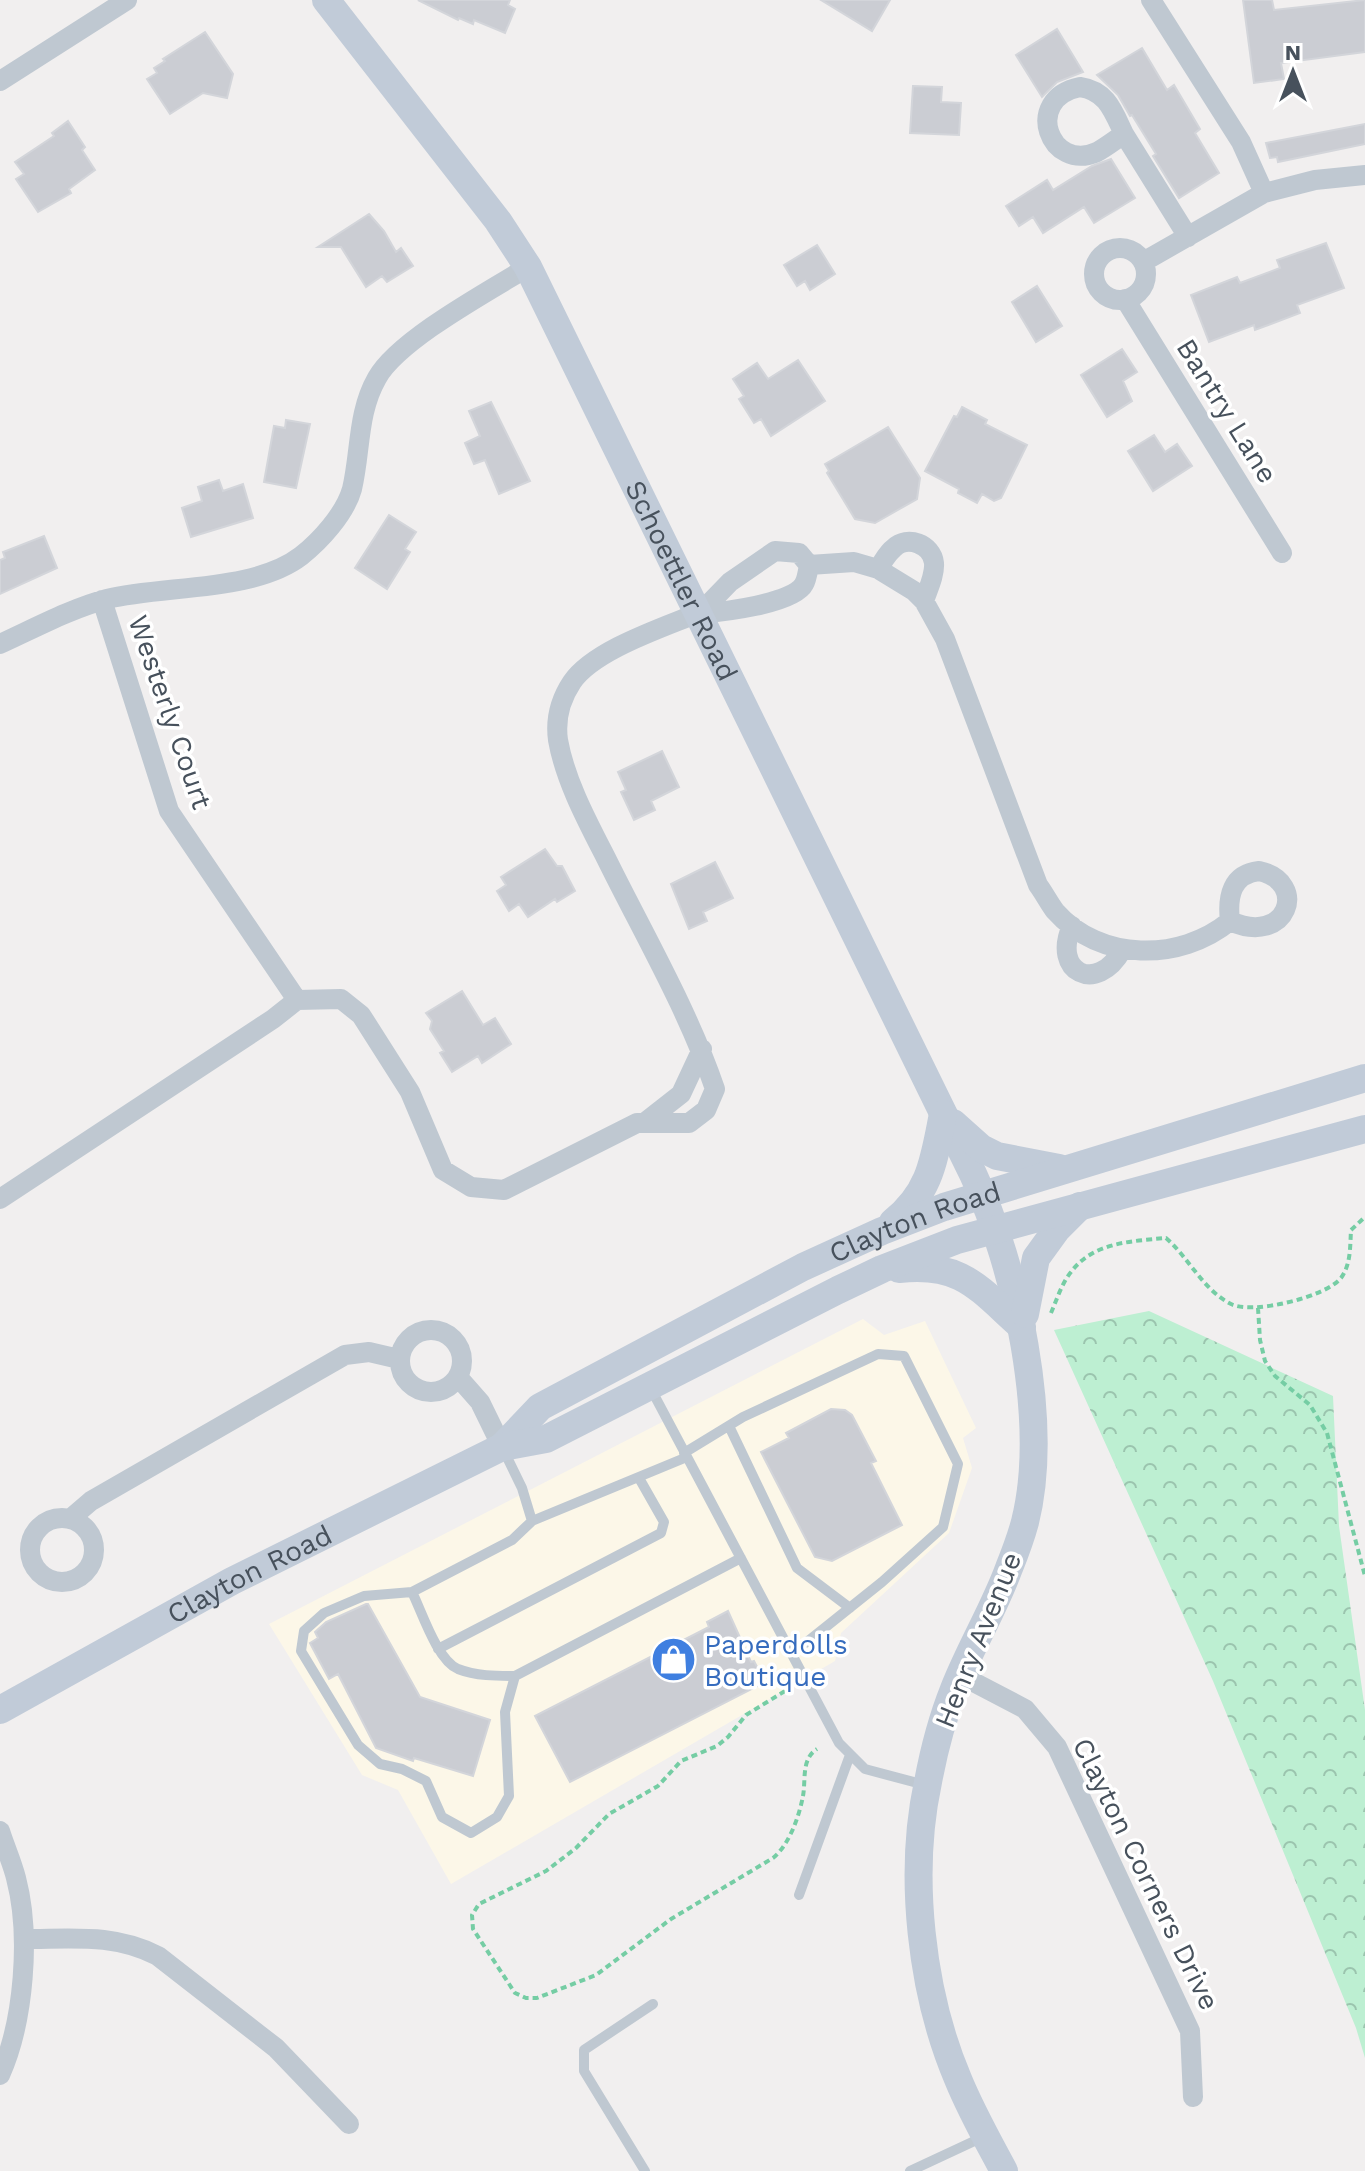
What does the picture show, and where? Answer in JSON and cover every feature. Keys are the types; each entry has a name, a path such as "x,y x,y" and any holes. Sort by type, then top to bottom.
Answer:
{"main road":[{"name":"Schoettler Road","path":"326,0 498,221 528,267 983,1195"},
{"name":"Clayton Road","path":"502,1447 540,1407 803,1267 882,1231 983,1195 1365,1078"},
{"path":"943,1114 981,1148 997,1156 1068,1169"},
{"path":"882,1231 911,1208 927,1183 943,1114"},
{"name":"Clayton Road","path":"0,1710 232,1581 502,1447 546,1439 882,1269 995,1228 1365,1129"},
{"name":"Henry Avenue","path":"983,1195 1032,1323 1031,1473 1025,1520 1008,1571 960,1675 941,1725 927,1785 920,1855 920,1909 927,1970 940,2027 957,2078 1004,2171"},
{"path":"1032,1323 1036,1258 1057,1229 1080,1206"},
{"path":"882,1269 927,1266 965,1277 1032,1323"}],"street":[{"path":"0,81 127,0"},
{"path":"1151,0 1241,142 1264,193"},
{"path":"1124,134 1188,237"},
{"path":"1125,299 1133,296 1143,285 1146,269 1143,262 1264,193 1315,180 1365,175"},
{"name":"Bantry Lane","path":"1143,262 1131,250 1113,248 1099,258 1094,275 1101,291 1108,296 1125,299 1282,553"},
{"path":"0,644 102,600 159,589 248,580 300,557 319,540 351,492 360,423 379,374 402,348 528,267"},
{"path":"878,569 893,548 900,544 916,542 924,546 932,555 934,564 924,601"},
{"path":"699,613 730,582 775,551 799,553 809,565"},
{"path":"809,565 854,562 878,569 914,591 924,601 945,639 1038,885 1055,910 1072,926 1089,937 1122,950 1164,950 1217,931 1230,921"},
{"path":"0,1199 297,1000 341,999 361,1015 410,1092 443,1170 471,1187 504,1190 637,1123 689,1123 706,1110 715,1089 702,1049 593,832 564,763 558,737 557,711 574,678 614,648 699,613 734,611 794,594 804,585 809,565"},
{"name":"Westerly Court","path":"102,600 169,811 297,1000"},
{"path":"1072,926 1066,938 1066,954 1080,973 1097,975 1105,971 1122,950"},
{"path":"644,1123 681,1094 702,1049"},
{"path":"425,1330 435,1330 453,1339 462,1357 458,1377 442,1390 421,1391 405,1379 399,1359 407,1340 425,1330"},
{"path":"70,1519 91,1501 345,1355 369,1352 399,1359"},
{"path":"458,1377 480,1402 502,1447"},
{"name":"Clayton Corners Drive","path":"960,1675 1025,1709 1057,1747 1190,2031 1193,2097"},
{"path":"0,1831 17,1881 24,1939 21,1998 8,2058 0,2075"},
{"path":"24,1939 108,1938 136,1944 158,1956 276,2048 349,2124"}],"lane":[{"path":"515,1676 505,1712 509,1796 497,1817 471,1833 442,1817 426,1781 402,1769 380,1764 358,1745 301,1651 304,1631 324,1613 364,1596 412,1592 512,1540 532,1521 639,1478 686,1455 729,1426 878,1354 904,1356 958,1464 943,1527 850,1608 790,1652"},
{"path":"649,1386 839,1743 865,1769 927,1785"},
{"path":"729,1426 797,1568 850,1608"},
{"path":"502,1447 522,1488 532,1521"},
{"path":"438,1649 661,1533 664,1522 639,1478"},
{"path":"412,1592 438,1649 454,1667 479,1675 515,1676 741,1558"},
{"path":"799,1895 850,1755"},
{"path":"645,2171 584,2071 584,2050 653,2004"},
{"path":"910,2171 985,2137"}],"path":[{"path":"1032,1323 1050,1316 1072,1270 1100,1250 1134,1241 1166,1238 1181,1250 1204,1283 1232,1305 1258,1308 1315,1295 1339,1280 1349,1262 1351,1230 1365,1217"},
{"path":"1258,1308 1265,1361 1275,1376 1310,1405 1327,1433 1365,1576"},
{"path":"785,1691 746,1715 717,1746 681,1761 658,1786 601,1820 576,1848 546,1871 479,1904 472,1915 473,1929 505,1982 515,1993 526,1998 537,1998 596,1975 671,1919 773,1858 785,1847 802,1798 809,1754 817,1749"}],"shaded area":[{"path":"863,1319 884,1335 925,1321 976,1428 963,1438 972,1468 949,1533 841,1633 835,1661 451,1884 398,1790 362,1775 269,1624"}],"green space":[{"path":"1149,1311 1333,1396 1339,1526 1365,1710 1365,2058 1356,2028 1213,1681 1054,1330"}],"building":[{"path":"418,0 510,0 508,5 515,9 505,33 474,20 473,24 458,20"},
{"path":"821,0 890,0 872,31"},
{"path":"1243,0 1272,0 1274,10 1365,0 1365,52 1281,63 1284,79 1254,83"},
{"path":"1057,29 1083,72 1057,82 1042,97 1016,55"},
{"path":"205,32 233,74 227,98 203,93 170,114 147,79 157,73 154,68 165,61 163,59"},
{"path":"1142,48 1167,90 1174,85 1200,129 1195,133 1219,173 1179,198 1132,115 1118,95 1097,75"},
{"path":"913,86 942,87 941,102 961,103 959,135 910,133"},
{"path":"68,121 95,170 69,189 71,193 38,212 16,179 24,174 15,162 54,136 52,133"},
{"path":"1365,124 1365,144 1278,162 1277,157 1270,158 1266,143"},
{"path":"1111,159 1135,198 1094,223 1084,207 1043,233 1033,217 1019,226 1006,206 1047,180 1053,190 1092,166"},
{"path":"369,214 396,252 401,248 413,266 387,282 382,276 366,287 341,247 318,247"},
{"path":"1326,243 1344,288 1297,305 1300,313 1255,330 1254,325 1209,342 1191,295 1237,277 1240,283 1280,268 1277,260"},
{"path":"817,245 835,274 810,290 805,281 797,286 784,265"},
{"path":"1037,286 1062,326 1036,342 1012,302"},
{"path":"1122,349 1137,372 1123,381 1132,401 1107,417 1081,375"},
{"path":"798,360 825,401 771,436 761,419 754,423 739,399 744,396 733,379 757,363 768,379"},
{"path":"491,402 530,481 499,494 485,460 474,464 465,443 480,436 469,411"},
{"path":"962,407 987,420 985,424 1027,445 1001,498 994,501 982,494 977,503 958,493 959,489 925,471 954,416 957,417"},
{"path":"286,420 310,424 296,488 264,482 274,426 285,428"},
{"path":"888,427 920,478 917,499 875,523 855,519 827,473 825,464"},
{"path":"1154,435 1165,452 1177,444 1192,466 1153,491 1128,451"},
{"path":"219,480 223,491 243,484 253,518 191,537 182,508 202,501 198,487"},
{"path":"389,515 416,532 405,549 410,552 387,589 355,568"},
{"path":"44,536 57,568 0,594 0,560 5,558 3,552"},
{"path":"662,751 679,787 651,801 655,810 634,820 621,792 626,790 618,772"},
{"path":"545,849 557,866 562,866 575,891 557,902 555,899 528,917 519,904 509,911 497,891 506,885 501,877"},
{"path":"715,862 733,898 703,912 707,921 689,929 671,884"},
{"path":"462,991 483,1025 495,1018 511,1044 482,1063 478,1056 452,1072 440,1053 444,1051 430,1029 432,1021 426,1013"},
{"path":"831,1409 845,1410 852,1415 876,1461 871,1463 902,1525 832,1561 815,1557 761,1452 789,1438 786,1433"},
{"path":"366,1604 420,1697 490,1720 473,1776 376,1748 338,1674 329,1679 310,1643 318,1638 315,1632 326,1622"},
{"path":"728,1611 751,1662 754,1661 765,1682 570,1782 535,1716 709,1627 707,1622"}],"place":[{"name":"Paperdolls Boutique","path":"673,1660"}]}
